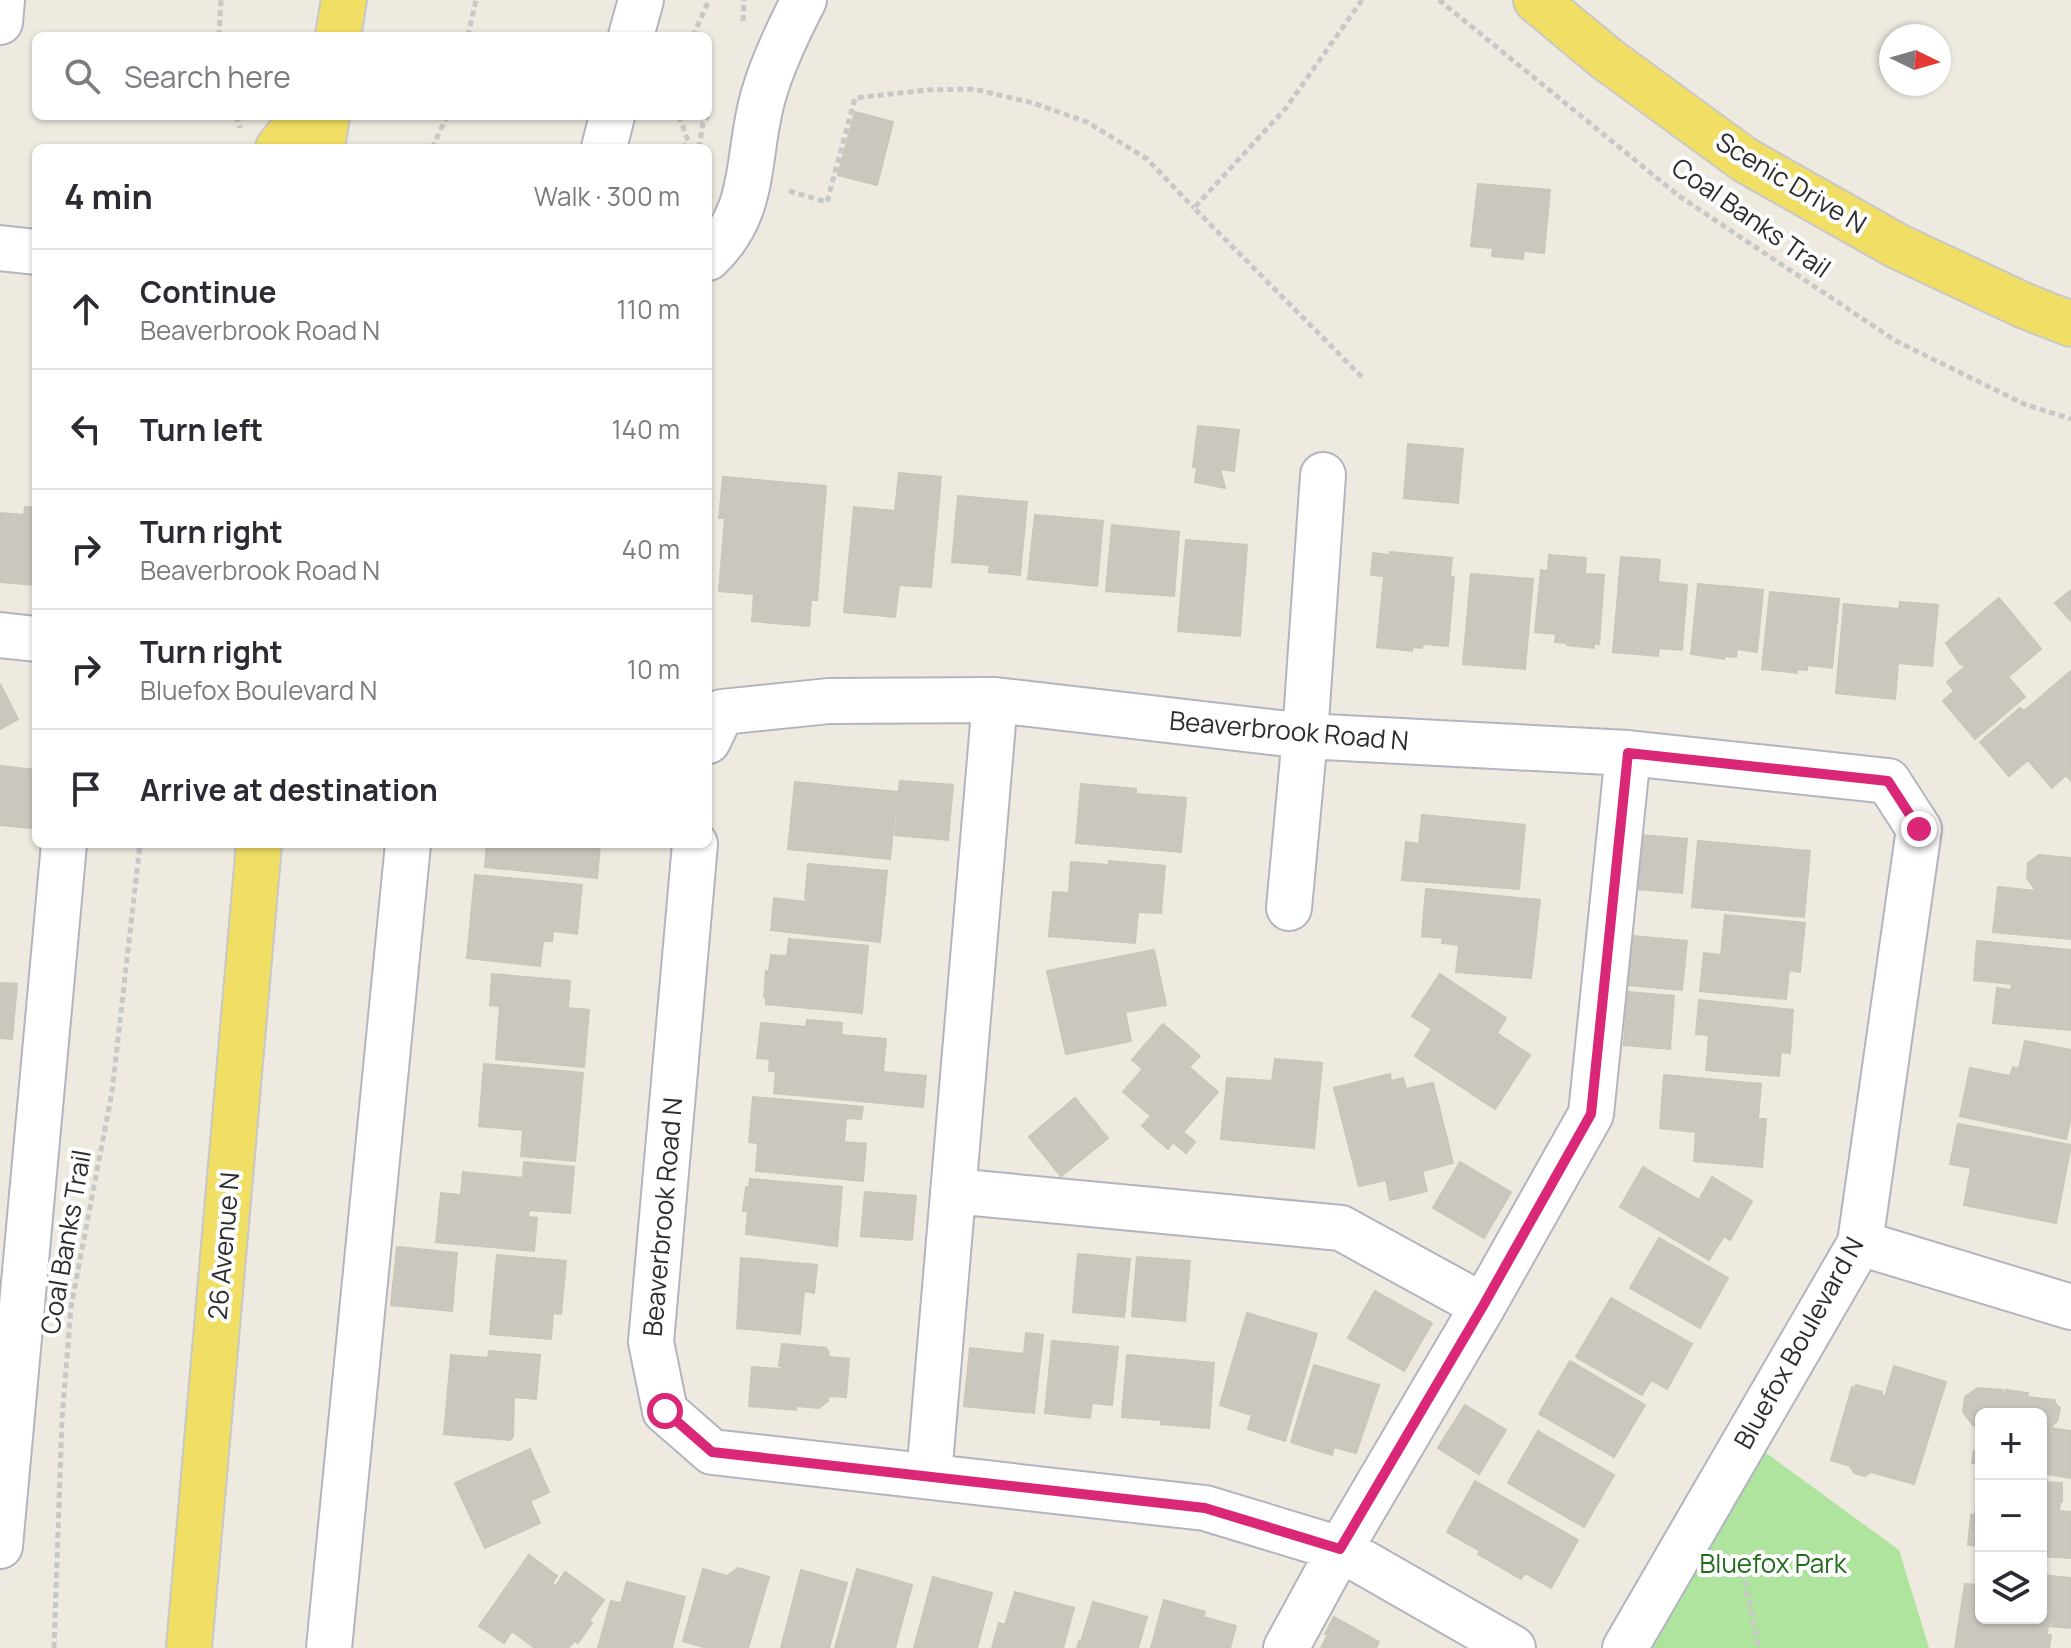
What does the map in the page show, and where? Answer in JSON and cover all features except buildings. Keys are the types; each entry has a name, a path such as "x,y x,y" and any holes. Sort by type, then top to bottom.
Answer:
{"main road":[{"path":"339,32 344,0"},
{"name":"Scenic Drive N","path":"1536,0 1607,59 1745,160 1897,246 2071,324"},
{"path":"281,144 300,120"},
{"path":"323,144 326,120"},
{"name":"26 Avenue N","path":"189,1648 259,848"}],"street":[{"path":"0,22 2,0"},
{"path":"632,32 641,0"},
{"path":"712,254 741,214 763,97 789,29 804,0"},
{"path":"605,144 611,120"},
{"path":"0,248 32,252"},
{"path":"1289,908 1305,736 1323,475"},
{"path":"0,635 32,639"},
{"path":"929,1476 995,700"},
{"name":"Beaverbrook Road N","path":"712,733 722,712 829,701 995,700 1305,736 1628,753 1888,781"},
{"path":"1286,1648 1591,1114 1628,753"},
{"name":"Bluefox Boulevard N","path":"1625,1648 1860,1243 1919,829 1888,781"},
{"path":"0,1546 64,848"},
{"path":"329,1648 408,848"},
{"name":"Beaverbrook Road N","path":"695,848 651,1342 665,1411 712,1452 1205,1508 1340,1549 1513,1648"},
{"path":"953,1191 1341,1228 1483,1306"},
{"path":"1860,1243 2071,1307"}],"path":[{"path":"219,32 221,0"},
{"path":"469,32 476,0"},
{"path":"695,32 709,0"},
{"path":"1194,208 1286,108 1362,0"},
{"name":"Coal Banks Trail","path":"1439,0 1679,196 1883,333 2024,404 2071,419"},
{"path":"785,190 827,202 855,98 927,90 974,89 1033,103 1087,122 1147,159 1363,378"},
{"path":"434,144 445,120"},
{"path":"680,120 688,141 686,144"},
{"path":"700,144 705,120"},
{"name":"Coal Banks Trail","path":"54,1648 62,1419 71,1307 112,1092 140,848"},
{"path":"1687,1542 1744,1577 1759,1648"}],"green space":[{"name":"Bluefox Park","path":"1747,1439 1899,1550 1929,1648 1625,1648"}],"route":[{"path":"665,1411 712,1452 1205,1508 1340,1549 1483,1306 1591,1114 1628,753 1888,781 1919,829"}]}
